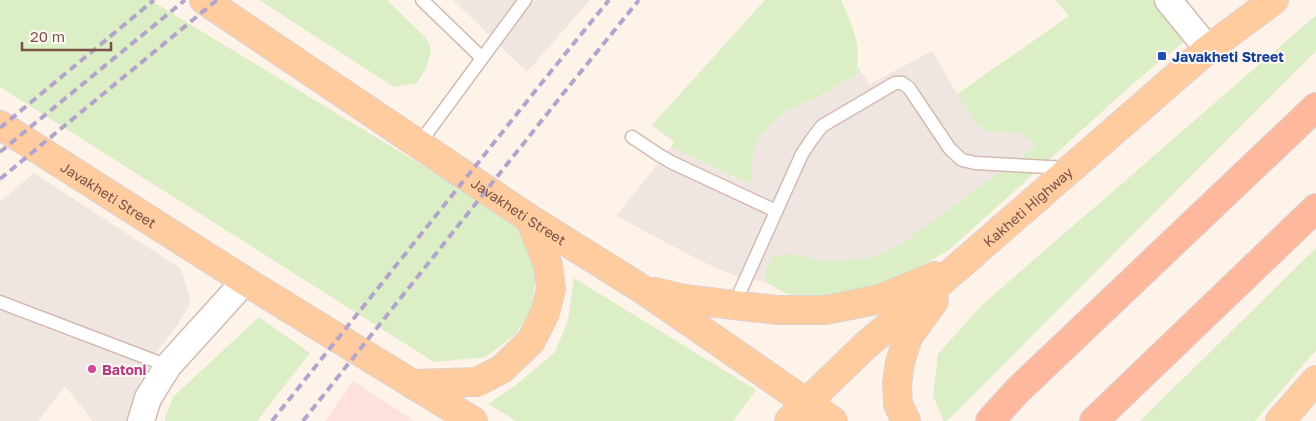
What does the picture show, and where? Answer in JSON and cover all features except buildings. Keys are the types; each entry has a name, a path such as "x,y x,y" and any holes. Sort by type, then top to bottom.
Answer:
{"highway":[{"path":"990,421 1017,391 1316,107"},
{"path":"1094,421 1316,208"}],"main road":[{"name":"Javakheti Street","path":"204,0 530,219 642,289 798,412 833,421"},
{"name":"Kakheti Highway","path":"798,412 866,346 1208,49 1274,0"},
{"name":"Javakheti Street","path":"0,125 245,281 473,421"},
{"path":"412,384 477,382 502,369 531,341 545,313 551,289 548,265 530,219"},
{"path":"642,289 685,299 778,310 826,310 880,299 958,267"},
{"path":"906,421 898,404 896,384 900,362 908,337 958,267"},
{"path":"1280,421 1316,380"}],"street":[{"path":"1168,0 1208,49"},
{"path":"141,421 148,398 168,366 245,281"}],"lane":[{"path":"422,0 482,58"},
{"path":"419,144 525,0"},
{"path":"734,304 802,154 812,138 822,126 895,83 902,83 909,88 950,149 962,160 975,163 1072,168"},
{"path":"632,137 673,163 776,211"},
{"path":"0,302 168,366"}],"shaded area":[{"path":"453,0 590,0 527,72"},
{"path":"932,51 977,125 989,132 1022,133 1036,146 899,245 871,258 825,261 791,254 766,269 765,282 735,276 701,261 616,216 671,147 749,184 753,152 761,134 786,111 821,96 861,72 870,84"},
{"path":"34,173 181,269 191,302 178,324 142,372 131,421 93,421 65,386 38,421 0,421 0,202"},
{"path":"353,381 414,421 325,421"}],"green space":[{"path":"0,0 150,0 509,218 529,245 536,277 531,310 516,334 485,357 434,362 0,87"},
{"path":"259,0 387,0 427,39 431,50 427,67 417,83 394,87"},
{"path":"765,0 841,0 854,32 858,49 857,67 861,72 820,96 786,111 761,134 753,152 750,184 671,147 674,142 652,125"},
{"path":"1055,0 1154,0 1186,40 1136,81 949,250 879,289 830,300 787,294 765,282 766,269 773,257 791,254 825,261 871,258 899,245 1036,146 1022,133 989,132 977,125 957,94 1069,16"},
{"path":"1316,15 1316,51 947,421 944,421 933,396 938,354 983,304"},
{"path":"1316,248 1316,350 1255,421 1140,421"},
{"path":"574,278 756,390 733,421 516,421 488,404 516,385 555,352 568,320"},
{"path":"259,317 310,353 257,421 165,421 173,397"}],"railway":[{"path":"0,128 154,0"},
{"path":"0,152 185,0"},
{"path":"0,179 217,0"},
{"path":"272,421 609,0"},
{"path":"303,421 639,0"}],"place":[{"name":"Javakheti Street","path":"1162,56"},
{"name":"Batoni","path":"92,369"}]}
